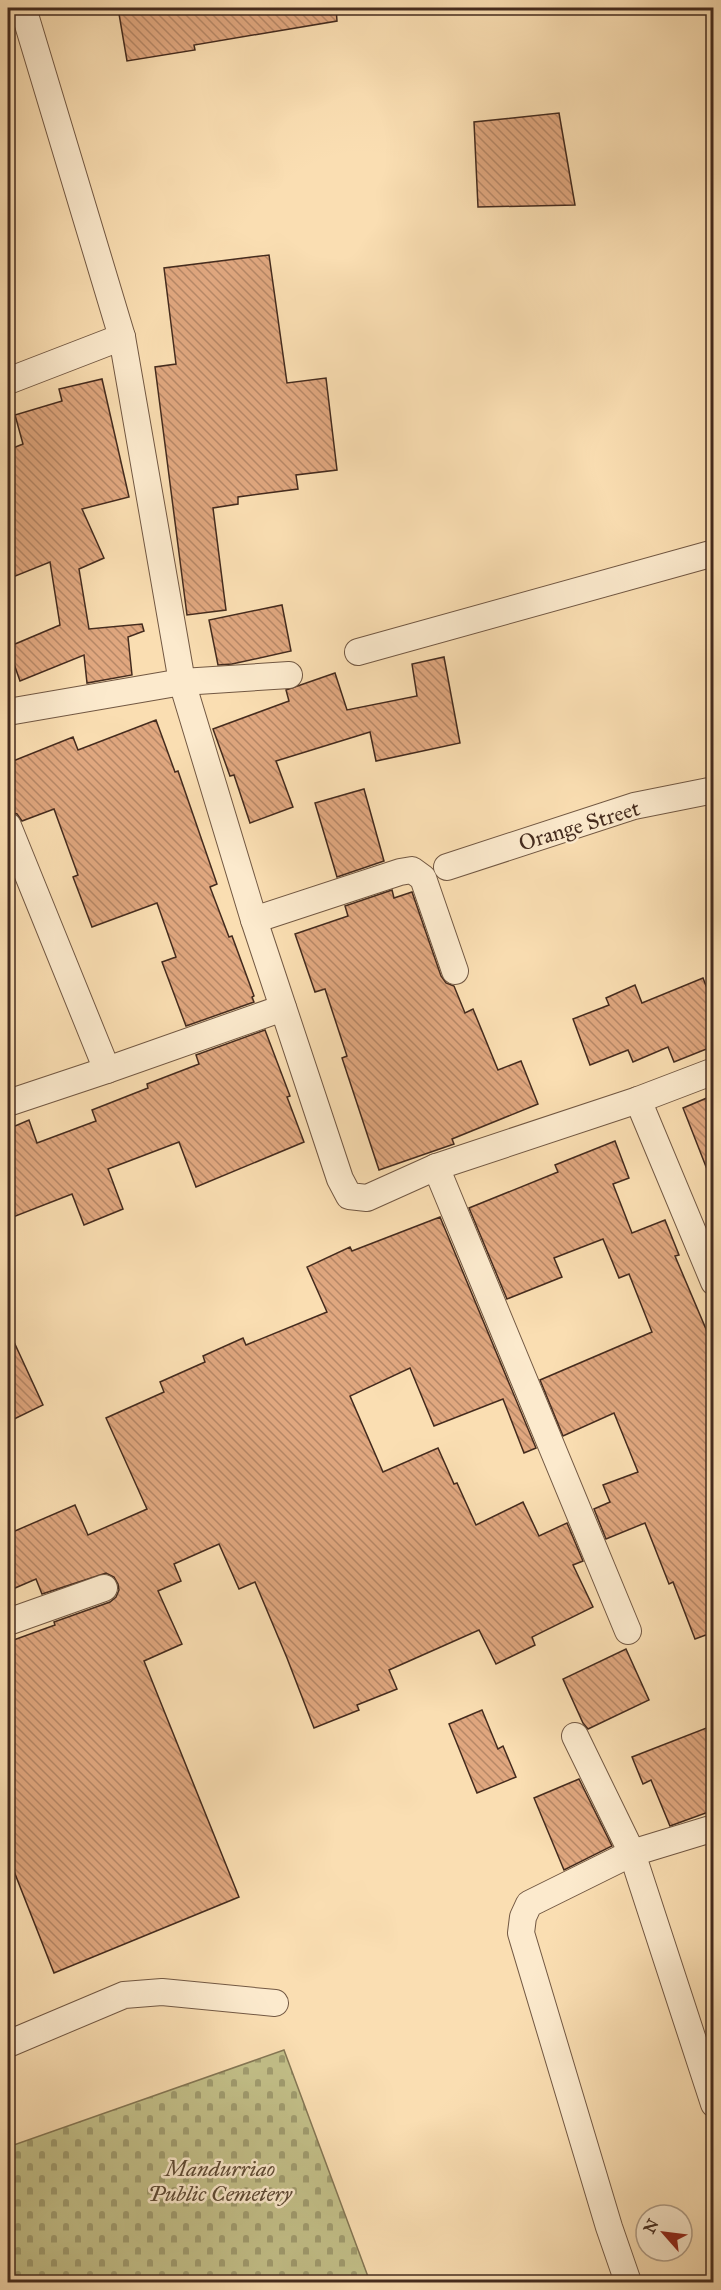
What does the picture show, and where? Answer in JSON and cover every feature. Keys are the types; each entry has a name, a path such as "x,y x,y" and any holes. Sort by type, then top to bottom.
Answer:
{"street":[{"path":"23,8 122,337 182,682 254,920 340,1179 349,1196 367,1198 436,1167 638,1100 714,1071"},
{"path":"8,381 122,337"},
{"path":"358,652 714,553"},
{"path":"8,712 182,682 289,675"},
{"name":"Orange Street","path":"447,867 634,806 714,790"},
{"path":"8,826 107,1070"},
{"path":"254,920 412,870 423,878 455,971"},
{"path":"8,1102 283,1008"},
{"path":"638,1100 714,1281"},
{"path":"436,1167 628,1631"},
{"path":"8,1622 104,1588"},
{"path":"575,1736 632,1853 714,2104"},
{"path":"628,2283 521,1933 523,1917 529,1904 632,1853 714,1828"},
{"path":"8,2044 124,1995 162,1992 276,2003"}],"green space":[{"name":"Mandurriao Public Cemetery","path":"284,2050 370,2282 8,2282 8,2147"}],"building":[{"path":"118,8 336,8 337,21 194,45 195,50 127,61"},
{"path":"559,113 575,205 478,207 474,122"},
{"path":"269,255 287,383 326,378 337,470 296,475 298,489 238,497 238,504 213,508 226,610 187,615 155,367 176,364 164,268"},
{"path":"102,379 129,497 82,509 104,558 79,569 89,629 142,624 144,631 128,637 132,675 87,683 84,655 20,681 8,647 60,625 50,562 8,579 8,450 23,444 15,415 62,401 59,389"},
{"path":"282,605 291,651 218,665 209,620"},
{"path":"444,657 460,743 376,761 370,732 276,761 293,807 250,823 234,775 230,776 213,729 289,701 286,690 335,673 347,710 417,696 412,664"},
{"path":"156,720 175,772 178,771 217,884 210,887 229,937 232,936 254,996 252,997 254,1002 186,1026 162,962 176,957 157,903 92,927 73,877 78,875 54,809 22,821 17,814 8,811 8,763 73,737 78,750"},
{"path":"364,789 384,861 337,877 315,803"},
{"path":"392,890 394,898 412,892 441,976 446,983 454,986 465,1013 473,1009 498,1070 521,1061 538,1104 452,1139 454,1144 379,1170 342,1058 347,1056 325,989 315,992 295,934 348,916 345,906"},
{"path":"703,978 714,1006 714,1046 674,1062 668,1047 633,1062 628,1050 590,1065 573,1019 609,1005 606,998 635,985 642,1003"},
{"path":"265,1030 290,1096 287,1097 304,1142 196,1187 179,1142 108,1169 123,1209 84,1225 72,1194 8,1219 8,1129 29,1120 37,1143 96,1121 92,1110 148,1088 147,1084 199,1064 196,1055"},
{"path":"714,1095 714,1181 712,1182 683,1108"},
{"path":"615,1141 629,1178 613,1184 632,1233 665,1220 679,1255 675,1256 714,1348 714,1632 695,1639 673,1582 669,1584 645,1523 606,1539 594,1509 610,1502 603,1485 638,1472 614,1413 563,1436 540,1380 652,1332 629,1274 619,1278 603,1239 554,1258 562,1277 507,1299 469,1208 558,1172 555,1165"},
{"path":"440,1217 536,1448 524,1453 503,1399 434,1426 410,1368 350,1396 383,1472 438,1448 476,1525 523,1502 539,1536 567,1523 583,1561 573,1565 593,1607 532,1637 535,1645 496,1664 479,1630 389,1670 397,1689 357,1705 359,1710 314,1728 255,1582 239,1589 219,1544 174,1564 181,1581 158,1591 182,1644 144,1661 239,1897 54,1973 8,1856 8,1642 55,1625 54,1622 110,1602 119,1590 114,1577 106,1573 42,1594 36,1579 8,1591 8,1534 75,1505 88,1535 147,1509 106,1418 164,1392 160,1382 205,1362 203,1356 243,1338 246,1345 327,1312 307,1267 350,1247 352,1251"},
{"path":"8,1329 43,1405 8,1422"},
{"path":"626,1649 649,1700 588,1729 563,1679"},
{"path":"482,1710 498,1749 503,1746 516,1777 477,1793 449,1724"},
{"path":"714,1725 714,1810 670,1826 651,1780 643,1784 632,1757"},
{"path":"579,1779 612,1846 564,1870 534,1798"}]}
